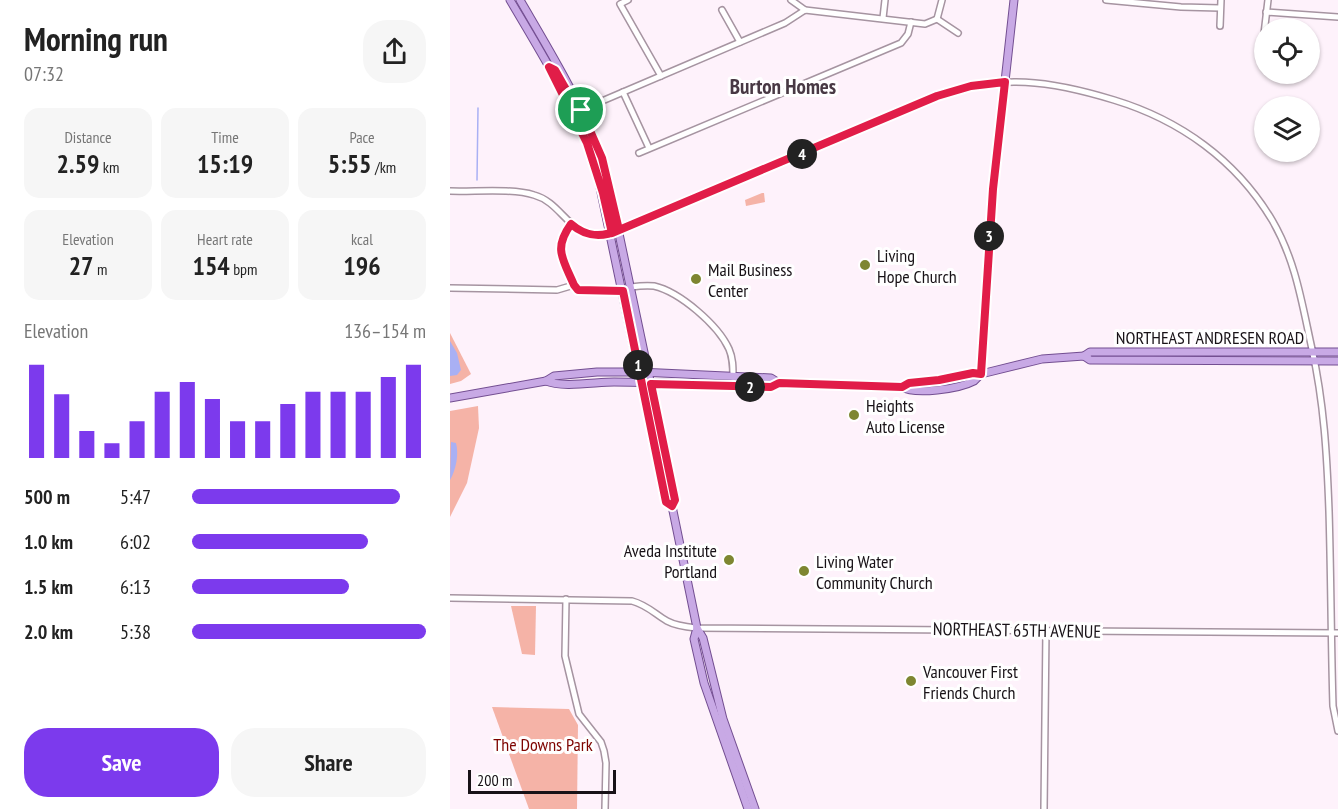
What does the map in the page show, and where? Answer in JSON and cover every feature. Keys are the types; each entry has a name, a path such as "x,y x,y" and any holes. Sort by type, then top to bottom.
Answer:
{"main road":[{"path":"510,0 549,67 587,143 615,232 631,287 675,500 672,506 697,628 703,638 712,683 724,725 755,809"},
{"path":"520,0 581,110 602,158 623,291 641,382 666,502 672,506"},
{"path":"981,374 993,189 1014,0"},
{"path":"549,67 555,70 577,109 581,110"},
{"name":"NORTHEAST ANDRESEN ROAD","path":"546,381 556,385 641,382 771,387 779,383 902,387 909,391 946,388 975,381 981,374 1037,359 1084,356 1090,352 1338,352"},
{"name":"NORTHEAST ANDRESEN ROAD","path":"1084,356 1090,360 1338,361"},
{"name":"NORTHEAST ANDRESEN ROAD","path":"450,398 546,381 554,376 569,374 639,372 733,376 771,378 779,383"},
{"path":"711,385 718,381 732,381 733,376"},
{"path":"740,386 742,382 764,382 771,378"},
{"path":"697,628 694,639 704,683 748,809"}],"street":[{"path":"628,0 620,4 620,10 661,76"},
{"path":"791,0 805,10 931,23 937,19 942,0"},
{"path":"884,18 885,0"},
{"path":"1106,0 1220,8"},
{"path":"1220,26 1221,0"},
{"path":"1265,18 1268,0"},
{"path":"722,10 740,42"},
{"path":"581,110 785,23 805,10"},
{"path":"1266,12 1338,17"},
{"path":"937,19 958,33"},
{"path":"639,153 901,43 908,34 911,22"},
{"path":"450,191 521,192 535,195 553,206 578,230 603,235 615,232 937,96 971,86 1005,82 1063,85 1135,106 1178,126 1222,159 1261,203 1282,240 1300,290 1312,352 1316,360 1327,454 1335,633 1333,706 1338,731"},
{"path":"623,92 649,148"},
{"path":"571,224 563,236 560,249 574,285 580,290 623,291"},
{"path":"450,288 560,290 574,285"},
{"path":"631,287 659,288 698,312 729,348 733,363 733,376"},
{"name":"NORTHEAST 65TH AVENUE","path":"450,598 632,601 646,606 678,626 697,628 1335,633"},
{"path":"566,599 565,656 579,714 601,742 604,751 605,809"},
{"path":"1044,809 1046,630"}],"green space":[{"path":"764,193 765,202 746,206 745,200"},
{"path":"450,333 471,374 461,381 450,384"},
{"path":"478,406 479,428 467,483 450,517 450,411"},
{"path":"511,606 536,606 535,655 522,654"},
{"name":"The Downs Park","path":"492,707 569,709 578,725 577,809 529,809"}],"water":[{"path":"450,341 457,353 461,370 457,375 450,376"},
{"path":"451,442 456,443 457,452 450,480"}],"waterway":[{"path":"477,180 478,108"}],"place":[{"name":"Living Hope Church","path":"865,265"},
{"name":"Mail Business Center","path":"696,279"},
{"name":"Heights Auto License","path":"854,415"},
{"name":"Aveda Institute Portland","path":"729,560"},
{"name":"Living Water Community Church","path":"804,571"},
{"name":"Vancouver First Friends Church","path":"911,681"}],"district":[{"name":"Burton Homes","path":"783,86"}],"route":[{"path":"581,110 577,109 555,70 549,67 587,143 603,193 612,233 937,96 971,86 1005,82 993,189 982,329 981,374 973,373 909,383 902,387 779,383 771,387 651,384 675,500 672,506 666,502 623,291 578,290 561,253 561,240 571,224 584,233 596,236 612,233 619,230 602,158 581,110"}]}
